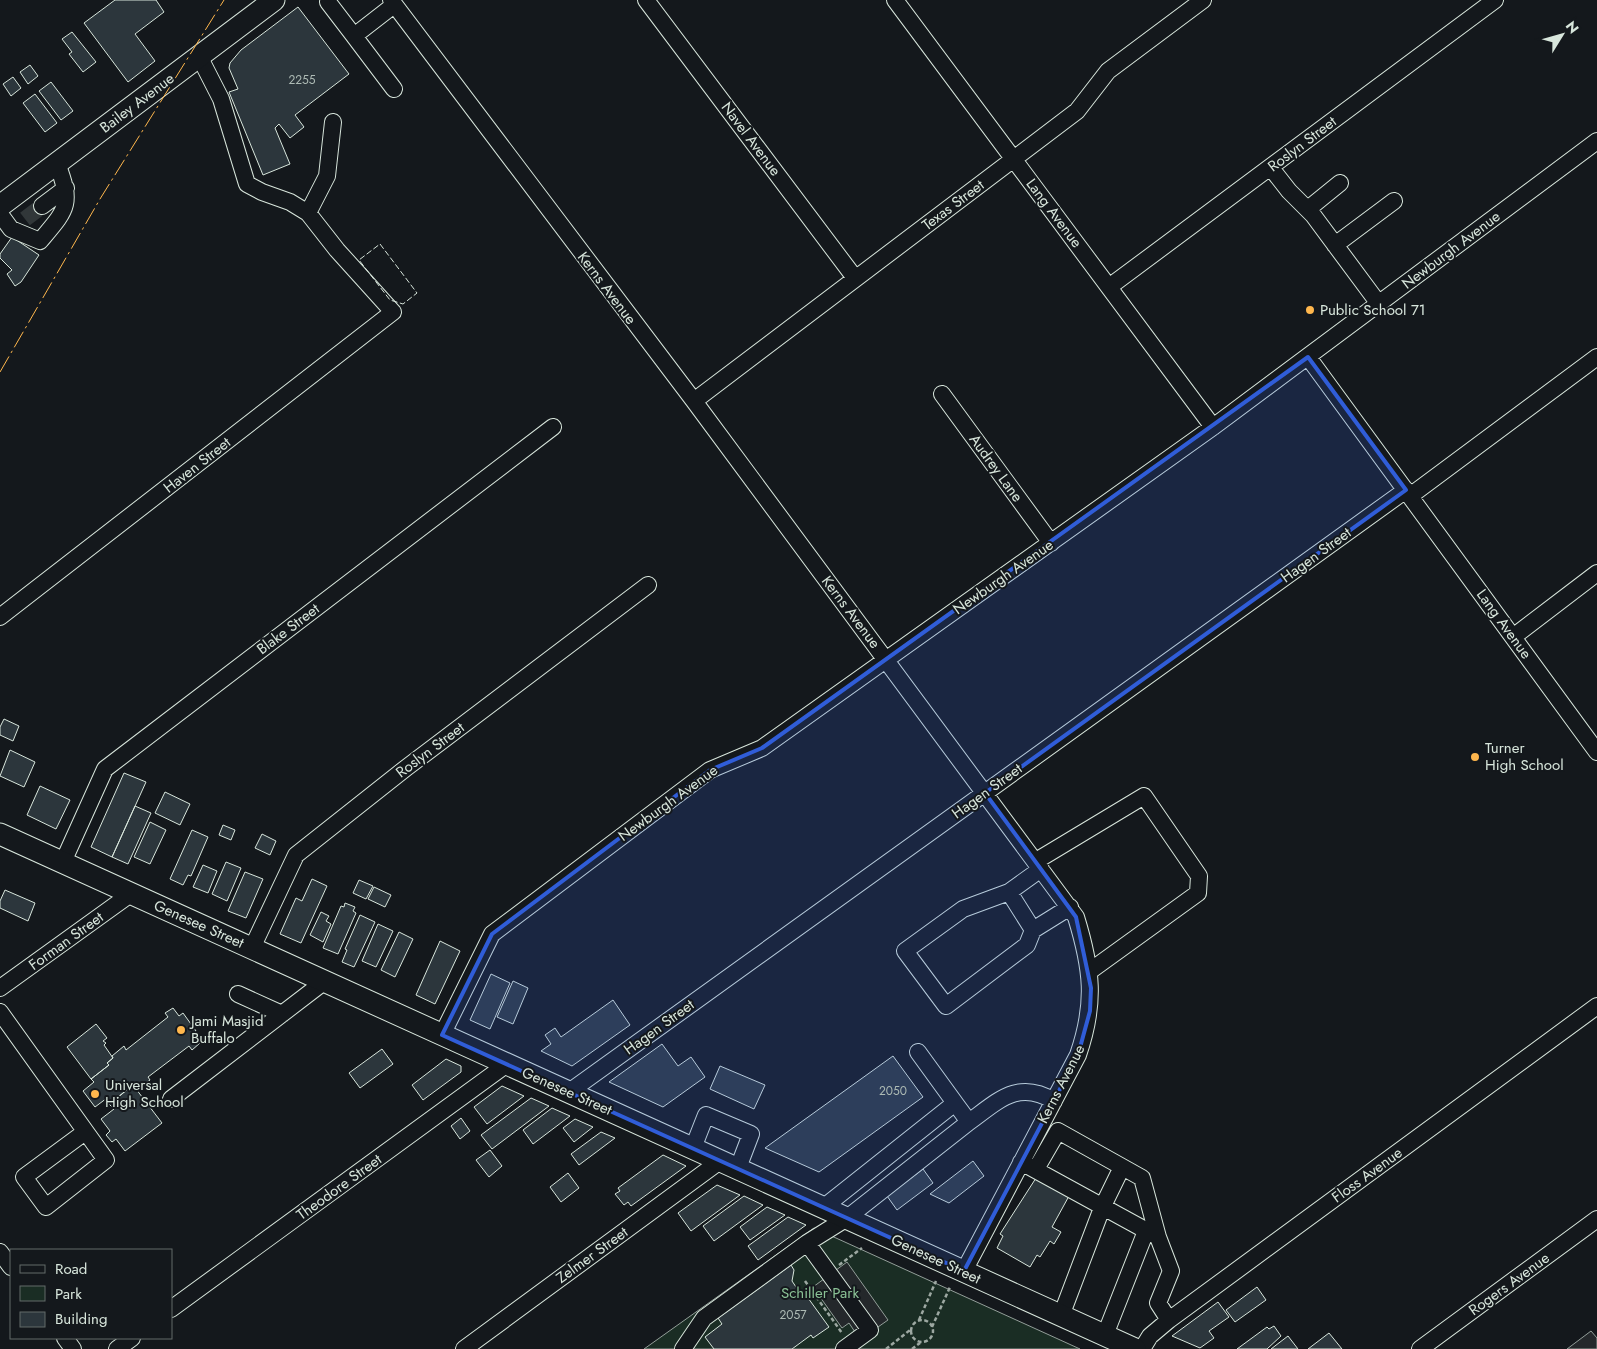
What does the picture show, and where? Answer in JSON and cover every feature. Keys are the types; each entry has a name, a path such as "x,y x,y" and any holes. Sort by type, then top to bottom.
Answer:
{"main road":[{"name":"Bailey Avenue","path":"0,206 274,0"},
{"name":"Genesee Street","path":"0,834 1135,1349"}],"street":[{"name":"Navel Avenue","path":"646,0 855,278"},
{"name":"Texas Street","path":"694,401 1077,111 1108,71 1202,0"},
{"name":"Roslyn Street","path":"1109,287 1494,0"},
{"path":"328,2 394,89"},
{"path":"354,36 393,2"},
{"name":"Kerns Avenue","path":"393,2 694,401 1076,917 1090,971 1090,1011 1086,1033 1078,1055 964,1271"},
{"name":"Lang Avenue","path":"900,2 1213,427"},
{"path":"199,56 221,99 247,184 262,192 290,202 308,213 327,176 333,122"},
{"name":"Newburgh Avenue","path":"442,1035 492,934 710,770 762,748 1213,427 1597,141"},
{"path":"0,214 11,229 40,242 63,213 66,188 56,163"},
{"path":"1271,168 1289,191 1308,209 1379,304"},
{"path":"1308,209 1340,183"},
{"path":"42,206 66,188"},
{"path":"1335,245 1394,201"},
{"name":"Haven Street","path":"0,617 393,312 337,250 308,213"},
{"path":"11,229 25,219"},
{"name":"Lang Avenue","path":"1308,357 1597,752"},
{"name":"Hagen Street","path":"569,1092 1597,357"},
{"name":"Audrey Lane","path":"942,394 1051,543"},
{"name":"Blake Street","path":"63,862 105,769 552,428"},
{"path":"1513,637 1597,573"},
{"name":"Roslyn Street","path":"252,948 296,855 648,585"},
{"path":"1070,907 1033,930 1027,945 946,1006 905,951 963,909 1008,892 1038,865 1144,796 1199,876 1198,893 1090,971"},
{"path":"1008,892 1033,930"},
{"name":"Forman Street","path":"0,988 132,893"},
{"path":"171,1099 325,981"},
{"path":"238,994 282,1014"},
{"name":"Floss Avenue","path":"1142,1349 1150,1336 1169,1320 1597,1006"},
{"path":"0,1012 106,1160 46,1207 24,1177 85,1132"},
{"path":"918,1052 969,1122"},
{"name":"Theodore Street","path":"172,1308 507,1064"},
{"path":"683,1349 704,1318 807,1243 847,1218 1003,1097 1021,1091 1039,1092 1054,1101"},
{"path":"824,1207 955,1103"},
{"path":"693,1148 706,1115 751,1134 729,1165"},
{"path":"1042,1124 1142,1178 1152,1234 1171,1271 1158,1303 1169,1320"},
{"path":"1036,1170 1058,1131"},
{"path":"1021,1162 1152,1234"},
{"name":"Zelmer Street","path":"464,1349 729,1165"},
{"path":"1061,1316 1102,1208 1122,1167"},
{"path":"858,1179 881,1191"},
{"name":"Rogers Avenue","path":"1420,1349 1597,1219"},
{"path":"1105,1335 1152,1234"},
{"path":"807,1243 870,1330 845,1344"},
{"path":"0,1252 10,1265"},
{"path":"117,1349 131,1339"}],"path":[{"path":"834,1269 862,1248"},
{"path":"805,1281 817,1295 845,1344"},
{"path":"886,1349 911,1330 914,1324 920,1320 936,1282"},
{"path":"912,1349 921,1342 931,1338 932,1327 950,1288"},
{"path":"920,1320 927,1321 932,1327"},
{"path":"911,1330 914,1339 921,1342"}],"highlighted area":[{"path":"1308,357 1406,490 985,793 1076,917 1091,988 1090,1011 1078,1055 964,1271 442,1035 492,934 710,770 762,748"}],"green space":[{"name":"Schiller Park","path":"814,1228 1080,1349 644,1349"}],"shaded area":[{"path":"847,1262 888,1320 878,1327 863,1344 849,1323 842,1328 813,1287"},
{"path":"1591,1331 1597,1338 1597,1349 1567,1349"}],"building":[{"path":"115,0 156,0 164,12 135,34 155,61 128,82 84,23"},
{"path":"298,7 349,74 295,115 304,127 290,138 279,124 275,128 290,164 263,175 229,92 238,89 229,68 230,63 241,50"},
{"path":"72,32 96,62 83,72 69,54 72,52 62,39"},
{"path":"30,65 38,76 28,84 20,72"},
{"path":"13,77 21,88 11,96 3,84"},
{"path":"51,82 73,111 61,120 39,91"},
{"path":"35,94 57,123 45,132 23,103"},
{"path":"12,237 39,255 21,282 15,286 7,274 12,270 0,258 0,254"},
{"path":"4,719 19,726 13,741 0,735 0,727"},
{"path":"10,750 35,762 24,787 0,776"},
{"path":"124,773 146,782 112,857 91,847"},
{"path":"40,786 70,800 56,829 27,815"},
{"path":"165,792 190,804 180,825 155,813"},
{"path":"135,806 151,813 128,864 112,857"},
{"path":"150,822 166,830 150,864 134,857"},
{"path":"223,825 235,830 231,840 219,835"},
{"path":"192,830 208,837 191,876 188,875 183,885 170,879"},
{"path":"262,834 276,841 270,855 255,848"},
{"path":"226,862 241,868 227,901 212,894"},
{"path":"203,865 217,871 208,893 193,887"},
{"path":"245,872 263,879 246,918 228,911"},
{"path":"312,879 327,886 301,943 280,934 296,898 302,901"},
{"path":"359,880 373,886 366,899 353,893"},
{"path":"374,887 391,895 385,907 368,899"},
{"path":"5,890 35,903 28,921 0,908 0,901"},
{"path":"345,903 355,907 353,911 356,913 338,954 323,948 341,906 344,907"},
{"path":"321,912 329,916 326,921 331,924 323,942 310,935"},
{"path":"360,915 375,922 354,967 342,962 347,950 345,949"},
{"path":"378,924 393,931 376,967 362,961"},
{"path":"399,932 413,939 395,977 381,970"},
{"path":"440,941 460,951 435,1004 416,995"},
{"path":"491,974 510,983 490,1029 470,1020"},
{"path":"513,981 528,988 513,1024 497,1017"},
{"path":"613,1000 630,1025 572,1066 541,1051 551,1044 545,1035 555,1028 561,1037"},
{"path":"173,1008 179,1016 183,1013 196,1031 193,1033 200,1043 192,1050 189,1046 148,1077 150,1080 137,1090 133,1085 111,1103 107,1098 95,1107 83,1091 94,1082 91,1079 109,1065 107,1063 113,1058 112,1056 124,1046 126,1050 168,1017 165,1013"},
{"path":"96,1024 107,1038 103,1041 106,1043 104,1045 113,1058 107,1063 109,1065 91,1079 67,1047"},
{"path":"662,1044 678,1066 691,1057 705,1077 663,1107 609,1082"},
{"path":"382,1049 393,1064 360,1088 349,1073"},
{"path":"893,1056 923,1097 819,1172 765,1148"},
{"path":"446,1059 461,1066 461,1072 423,1100 412,1085"},
{"path":"720,1066 765,1085 754,1109 710,1089"},
{"path":"133,1085 162,1123 125,1151 116,1139 112,1142 106,1135 110,1131 101,1119 114,1109 109,1104"},
{"path":"502,1086 524,1096 487,1124 474,1107"},
{"path":"531,1098 549,1106 492,1149 481,1135"},
{"path":"552,1108 570,1116 533,1144 523,1130"},
{"path":"461,1118 470,1131 460,1139 451,1126"},
{"path":"575,1119 593,1127 574,1142 563,1128"},
{"path":"601,1132 615,1138 579,1165 571,1154"},
{"path":"490,1150 502,1166 489,1177 476,1160"},
{"path":"663,1155 686,1166 631,1206 628,1202 624,1205 615,1194 620,1191 618,1188"},
{"path":"973,1161 984,1176 949,1203 930,1194"},
{"path":"923,1169 933,1183 897,1210 887,1196"},
{"path":"568,1173 579,1188 561,1202 550,1187"},
{"path":"1036,1178 1069,1196 1052,1227 1061,1232 1054,1244 1050,1241 1040,1257 1037,1255 1030,1267 997,1248 1003,1236 1000,1234"},
{"path":"717,1185 740,1195 691,1231 678,1213"},
{"path":"744,1196 763,1205 714,1241 703,1226"},
{"path":"767,1207 785,1215 750,1240 740,1227"},
{"path":"788,1217 806,1225 758,1260 748,1246"},
{"path":"791,1265 794,1270 792,1281 800,1293 803,1291 829,1327 813,1338 811,1335 792,1349 714,1349 705,1337 722,1324 718,1318"},
{"path":"1257,1287 1266,1300 1235,1322 1226,1310"},
{"path":"1218,1302 1229,1317 1209,1331 1214,1338 1200,1348 1172,1336"},
{"path":"1274,1326 1281,1336 1267,1349 1237,1349 1267,1327 1269,1329"},
{"path":"1329,1333 1342,1349 1308,1349"},
{"path":"1288,1336 1298,1349 1271,1349"}],"tunnel":[{"path":"25,219 42,206"}],"fence":[{"path":"380,244 417,293 403,304 390,300 359,260 380,244"}],"power":[{"path":"0,372 100,199 224,0"}],"place":[{"name":"Public School 71","path":"1310,310"},
{"name":"Turner High School","path":"1475,757"},
{"name":"Jami Masjid Buffalo","path":"181,1030"},
{"name":"Universal High School","path":"95,1094"}]}
